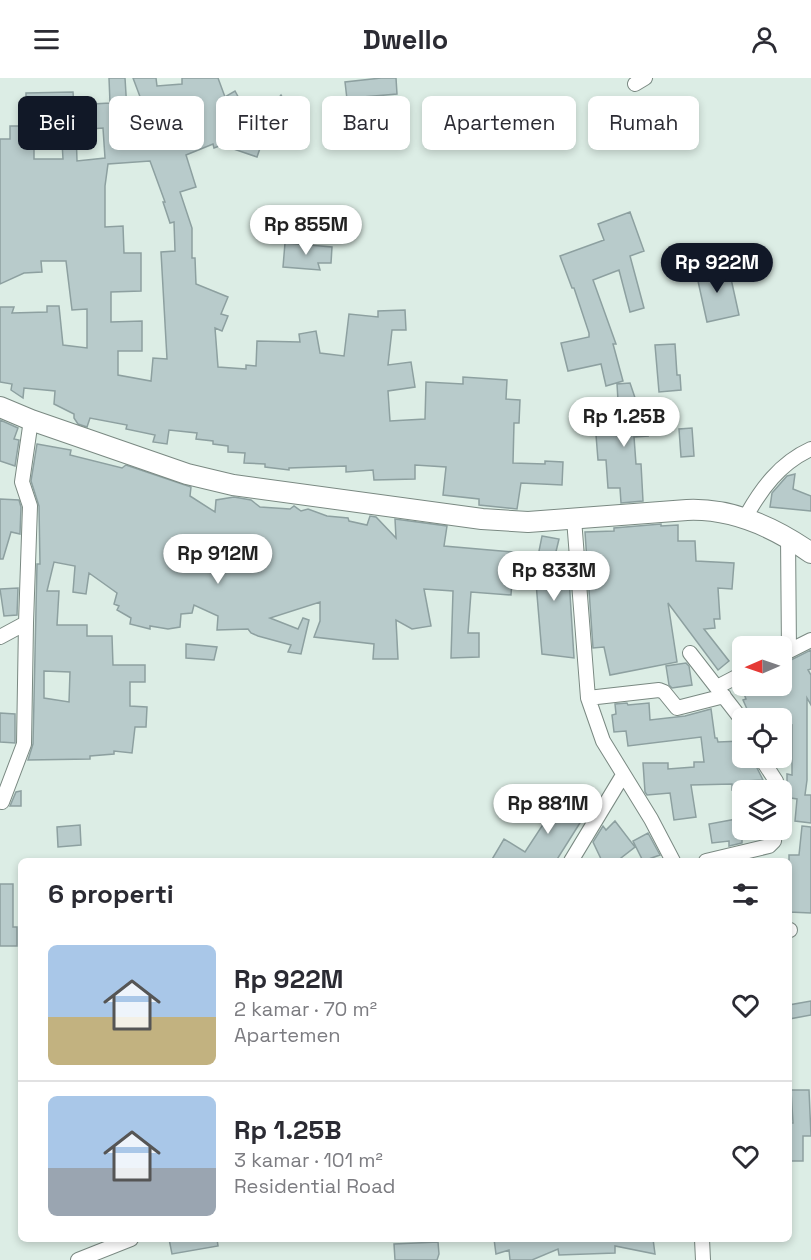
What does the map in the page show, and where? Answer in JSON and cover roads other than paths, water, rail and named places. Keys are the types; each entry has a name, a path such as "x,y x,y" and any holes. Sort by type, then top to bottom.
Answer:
{"main road":[{"path":"0,407 187,474 233,485 482,519 528,522 695,510 729,514 745,519 788,537 811,553"}],"street":[{"path":"2,802 24,744 30,506 22,482 31,420"},
{"path":"745,519 767,482 796,458 811,449"},
{"path":"574,519 588,698 603,741 651,819 671,858"},
{"path":"785,636 788,537"},
{"path":"0,637 26,623"},
{"path":"792,650 811,640"},
{"path":"690,653 733,708"},
{"path":"588,698 659,690 664,692 677,708 721,692 732,683"},
{"path":"573,858 623,775"},
{"path":"734,858 762,855 773,840"},
{"path":"78,1260 123,1242"},
{"path":"702,1242 703,1260"}]}
